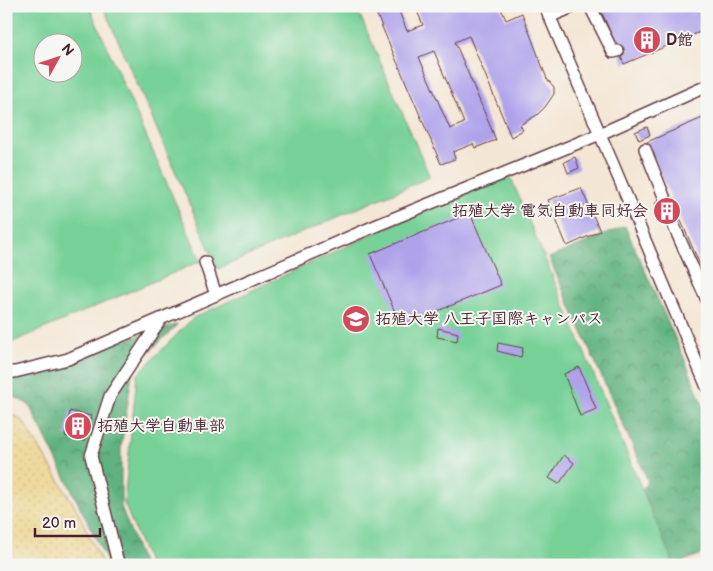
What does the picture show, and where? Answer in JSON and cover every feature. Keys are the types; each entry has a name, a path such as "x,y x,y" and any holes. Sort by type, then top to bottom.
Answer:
{"lane":[{"path":"575,6 547,11 707,388"},
{"path":"590,6 613,52 618,50"},
{"path":"6,372 15,372 68,359 375,226 600,134 707,86"},
{"path":"645,149 665,199"},
{"path":"672,222 707,300"},
{"path":"206,262 216,295"},
{"path":"120,565 92,456 110,396 161,319"}],"green space":[{"path":"6,6 89,6 201,261 6,345"},
{"path":"103,6 356,6 430,177 218,269"},
{"path":"508,171 674,565 149,565 124,503 137,375 193,318"},
{"path":"625,226 685,360 707,416 707,552 674,565 591,565 648,481 549,258"},
{"path":"178,324 133,368 121,448 121,506 143,565 109,565 29,405 6,392 6,376"}],"sand":[{"path":"6,411 23,421 77,510 103,565 6,565"}],"building":[{"path":"373,6 397,6 407,31 423,25 415,6 456,6 457,8 462,6 500,6 506,20 522,13 547,79 554,87 554,94 545,107 537,115 520,125 523,130 511,137 469,36 455,42 496,140 475,148 473,144 453,152 455,159 441,164","holes":["434,51 464,123 450,129 419,57"]},
{"name":"D館","path":"599,6 707,6 707,29 624,64"},
{"path":"707,116 707,281 647,142"},
{"path":"647,127 650,135 639,140 635,132"},
{"path":"575,157 579,168 568,173 564,162"},
{"path":"581,188 600,231 567,246 548,200"},
{"name":"拓殖大学 電気自動車同好会","path":"669,198 678,219 665,225 655,203"},
{"path":"470,213 501,285 401,326 370,254"},
{"path":"438,328 458,333 457,341 437,337"},
{"path":"498,343 523,348 521,357 497,351"},
{"path":"579,367 596,409 580,416 564,374"},
{"name":"拓殖大学自動車部","path":"70,411 91,416 85,441 65,436"},
{"path":"564,455 574,463 559,484 549,478"}],"place":[{"name":"D館","path":"647,40"},
{"name":"拓殖大学 電気自動車同好会","path":"667,211"},
{"name":"拓殖大学 八王子国際キャンパス","path":"356,319"},
{"name":"拓殖大学自動車部","path":"78,426"}]}
